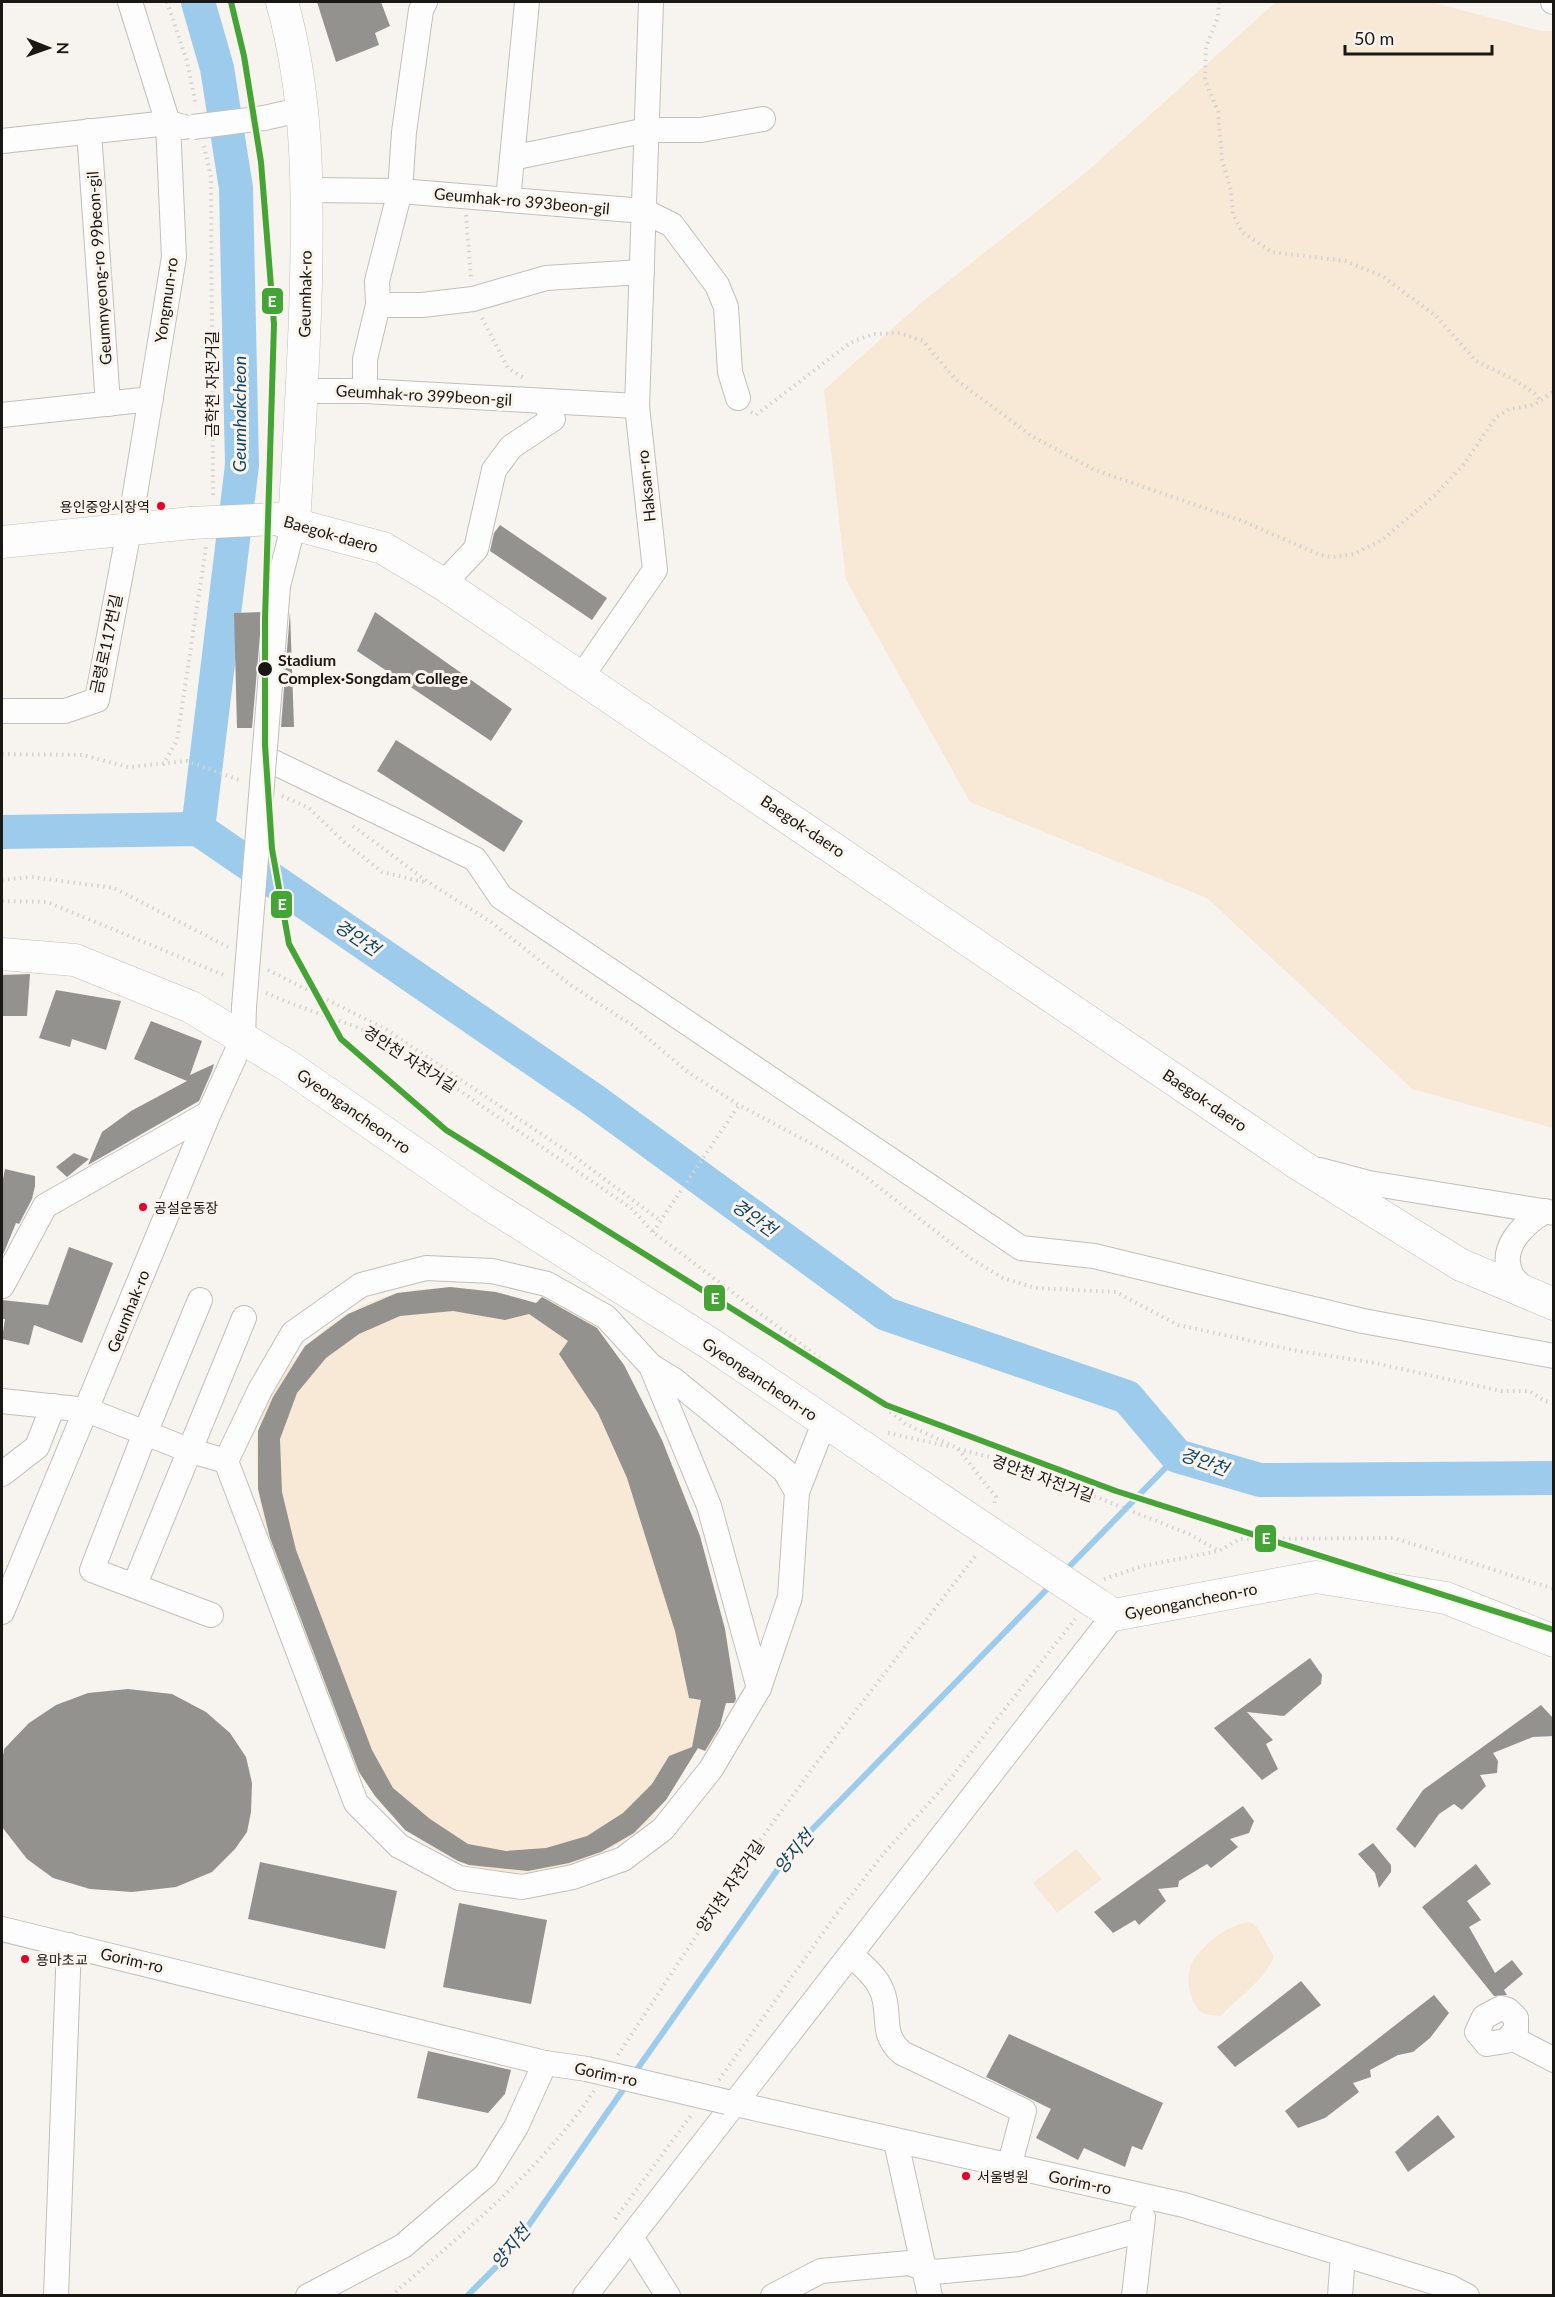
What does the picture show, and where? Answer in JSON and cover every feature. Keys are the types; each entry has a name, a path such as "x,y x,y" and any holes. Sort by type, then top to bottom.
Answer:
{"main road":[{"name":"Geumhak-ro","path":"282,2 304,110 308,190 303,391 284,521"},
{"name":"Baegok-daero","path":"2,542 129,530 200,530 284,521 383,548 443,584 582,676 1300,1165 1461,1265 1542,1299"},
{"name":"Gyeongancheon-ro","path":"2,954 75,960 191,1007 288,1066 481,1199 709,1343 824,1423 977,1515 1096,1606 1316,1577 1446,1598 1554,1641"}],"street":[{"name":"Yongmun-ro","path":"129,530 174,257 168,123 130,2"},
{"path":"365,391 366,360 378,305 377,281 400,191 404,132 421,10 425,2"},
{"path":"508,200 527,2"},
{"name":"Haksan-ro","path":"582,676 655,570 637,406 651,2"},
{"path":"2,141 168,123 198,126 264,118 304,110"},
{"path":"512,158 647,130 701,130 763,119"},
{"name":"Geumnyeong-ro 99beon-gil","path":"89,131 108,404"},
{"name":"Geumhak-ro 393beon-gil","path":"308,190 400,191 644,211"},
{"path":"644,211 672,225 717,285 726,306 730,372 738,398"},
{"path":"378,305 422,305 473,299 546,278 642,272"},
{"name":"Geumhak-ro 399beon-gil","path":"303,391 365,391 637,406"},
{"path":"2,415 151,399"},
{"path":"443,584 476,549 494,470 511,447 553,419 544,401"},
{"name":"Geumhak-ro","path":"2,1612 209,1113 243,1038 250,998 265,759 284,521"},
{"name":"금령로117번길","path":"2,711 65,711 97,700 129,530"},
{"path":"265,759 475,859 501,897 1021,1248 1094,1256 1363,1321 1554,1356"},
{"path":"2,1286 45,1206 209,1113"},
{"path":"1300,1165 1369,1183 1549,1212"},
{"path":"1542,1299 1513,1277 1507,1262 1509,1249 1520,1229 1549,1212"},
{"path":"797,1492 785,1471 674,1380 651,1366 606,1317 547,1284 492,1271 426,1268 361,1285 293,1333 260,1390 226,1461 356,1803 399,1846 459,1878 522,1887 573,1877 623,1859 663,1829 711,1769 759,1688 790,1597 797,1492 824,1423"},
{"path":"200,1300 92,1570 135,1584 211,1615"},
{"path":"135,1584 244,1318"},
{"path":"651,1366 709,1506 759,1688"},
{"path":"2,1401 87,1410 191,1451 226,1461"},
{"path":"2,1474 37,1447 53,1406"},
{"path":"585,2295 622,2229 725,2098 851,1955 1096,1606"},
{"name":"Gorim-ro","path":"2,1929 594,2075 725,2098 896,2142 1184,2205 1450,2287 1467,2295"},
{"path":"56,2295 69,1945"},
{"path":"851,1955 874,1976 883,1992 885,2020 892,2044 902,2053 1024,2111 1010,2167"},
{"path":"1517,2003 1517,2023 1512,2038 1482,2049 1477,2032 1484,2017 1517,2003"},
{"path":"1512,2038 1554,2060"},
{"path":"308,2295 403,2246 486,2175 516,2127 545,2063"},
{"path":"896,2142 930,2295"},
{"path":"1134,2295 1147,2197"},
{"path":"622,2229 668,2295"},
{"path":"773,2295 821,2271 909,2263 934,2272 1020,2264 1141,2230"},
{"path":"1340,2295 1343,2253"}],"path":[{"name":"금학천 자전거길","path":"167,2 187,61 198,126 211,177 213,502"},
{"path":"1219,2 1218,17 1206,48 1205,80 1218,112 1222,159 1231,191 1233,214 1242,232 1272,252 1345,261 1382,276 1436,316 1476,361 1513,379 1534,393 1540,400"},
{"path":"738,398 745,408 756,415 850,343 873,334 911,336 929,346 955,379 971,393 1033,437 1073,460 1245,522 1311,552 1332,557 1365,550 1382,540 1450,480 1481,442 1496,417 1509,409 1534,405 1554,391"},
{"path":"163,765 177,740 200,530"},
{"path":"2,754 82,755 128,767 163,765 187,760 253,785"},
{"path":"275,794 309,808 343,841 382,872 428,882"},
{"path":"2,880 31,877 114,888 229,948"},
{"path":"2,901 47,902 147,941 235,979"},
{"path":"260,965 323,1000 387,1030 571,1154 661,1221"},
{"name":"경안천 자전거길","path":"250,998 301,1008 357,1025 387,1041 631,1208 653,1232 906,1424 959,1449 1008,1462 1189,1534 1220,1551"},
{"path":"653,1232 739,1105"},
{"path":"884,1431 959,1449 996,1497 977,1515"},
{"path":"725,2098 740,2054 835,1916 884,1853 948,1782 1096,1606 1105,1578 1220,1551 1239,1539 1394,1538 1554,1589"},
{"name":"양지천 자전거길","path":"614,2061 750,1854 837,1735 984,1545"},
{"path":"391,2295 523,2178 574,2120 594,2075"},
{"path":"622,2229 699,2105"}],"shaded area":[{"path":"1276,2 1431,2 1541,31 1553,31 1553,1128 1412,1089 1207,898 970,802 846,580 824,390 922,302 1084,174"},
{"path":"450,1287 496,1292 536,1303 546,1292 579,1317 587,1314 624,1365 662,1440 700,1536 725,1629 736,1702 726,1704 713,1753 697,1749 660,1807 642,1827 631,1836 597,1855 563,1867 528,1873 494,1871 461,1862 430,1847 401,1825 375,1796 352,1760 335,1720 271,1545 258,1488 258,1430 266,1406 292,1362 310,1343 351,1312 374,1301 398,1293"},
{"path":"1076,1849 1102,1879 1057,1913 1033,1883"},
{"path":"1250,1922 1257,1927 1274,1957 1264,1974 1221,2016 1204,2013 1195,2005 1190,1993 1188,1979 1193,1961 1203,1948 1226,1930"}],"building":[{"path":"317,2 381,2 390,26 375,33 379,45 336,62"},
{"path":"500,525 607,598 592,620 490,551 494,533"},
{"path":"262,612 252,728 237,728 234,613"},
{"path":"290,612 294,727 281,727"},
{"path":"375,612 512,709 491,741 357,651"},
{"path":"396,740 523,821 504,852 377,771"},
{"path":"30,974 27,1016 2,1016 2,975"},
{"path":"56,990 121,1001 106,1050 72,1039 70,1047 39,1038"},
{"path":"151,1021 202,1041 190,1075 214,1064 199,1101 88,1165 102,1132 131,1111 187,1081 134,1059"},
{"path":"74,1153 89,1159 67,1177 56,1167"},
{"path":"5,1169 35,1176 35,1186 32,1199 19,1224 16,1223 2,1257 2,1184"},
{"path":"69,1247 113,1263 82,1343 34,1325 29,1345 2,1339 5,1319 2,1319 2,1300 48,1305"},
{"path":"450,1287 496,1292 536,1303 542,1297 597,1328 624,1365 662,1440 700,1536 725,1629 736,1699 734,1703 726,1703 720,1726 705,1751 698,1748 666,1800 634,1833 601,1852 569,1863 528,1871 469,1865 405,1830 375,1796 359,1772 270,1538 258,1489 258,1431 273,1397 305,1346 348,1314 397,1293","holes":["453,1311 505,1320 529,1314 568,1341 559,1354 598,1413 627,1478 675,1631 689,1698 701,1700 692,1747 669,1756 652,1784 623,1813 587,1836 546,1848 506,1851 468,1844 430,1819 393,1788 372,1750 296,1550 282,1492 280,1439 297,1393 326,1358 359,1334 400,1316"]},
{"path":"1310,1658 1322,1675 1321,1684 1284,1716 1247,1712 1273,1740 1266,1744 1278,1769 1262,1780 1214,1728"},
{"path":"128,1689 172,1694 206,1712 230,1733 246,1757 252,1783 251,1812 247,1832 235,1849 212,1872 176,1887 132,1892 90,1889 53,1878 27,1859 2,1827 4,1749 29,1723 56,1705 88,1693"},
{"path":"1541,1705 1554,1719 1554,1736 1533,1737 1493,1753 1498,1761 1497,1773 1480,1775 1486,1786 1462,1810 1454,1804 1439,1814 1415,1848 1396,1829 1423,1790"},
{"path":"1243,1806 1254,1821 1249,1833 1230,1839 1238,1847 1211,1868 1207,1864 1179,1881 1178,1887 1158,1889 1166,1901 1139,1925 1135,1920 1113,1933 1094,1912"},
{"path":"1373,1843 1391,1865 1391,1872 1379,1888 1375,1873 1358,1854"},
{"path":"260,1862 397,1891 385,1949 248,1919"},
{"path":"1476,1864 1491,1884 1467,1901 1481,1920 1469,1927 1495,1973 1512,1960 1523,1974 1504,1990 1507,1995 1494,1996 1422,1907"},
{"path":"459,1903 547,1920 531,2004 443,1987"},
{"path":"1301,1981 1321,2005 1235,2067 1217,2047"},
{"path":"1434,1995 1449,2013 1430,2038 1413,2052 1398,2055 1370,2070 1371,2077 1353,2083 1359,2092 1325,2118 1298,2128 1285,2111"},
{"path":"1009,2034 1163,2103 1142,2150 1132,2146 1125,2167 1084,2148 1078,2160 1036,2138 1051,2109 986,2077"},
{"path":"428,2051 511,2070 505,2094 488,2113 417,2098"},
{"path":"1438,2115 1455,2137 1408,2172 1395,2152"}],"waterway":[{"name":"Geumhakcheon","path":"198,2 217,68 236,188 242,465 198,829"},
{"name":"경안천","path":"2,832 198,829 592,1099 886,1314 1127,1397 1177,1456 1260,1480 1554,1478"},
{"name":"양지천","path":"1065,1571 1177,1456"},
{"name":"양지천","path":"633,2075 790,1852 1051,1585"},
{"name":"양지천","path":"467,2296 508,2255 627,2084"}],"transit line":[{"name":"E","path":"231,2 244,56 261,162 274,324 265,619 265,745 272,849 289,944 341,1039 446,1130 886,1405 1116,1491 1554,1630"}],"place":[{"name":"용인중앙시장역","path":"161,506"},
{"name":"Stadium Complex·Songdam College","path":"265,669"},
{"name":"공설운동장","path":"143,1207"},
{"name":"용마초교","path":"25,1959"},
{"name":"서울병원","path":"966,2176"}]}
